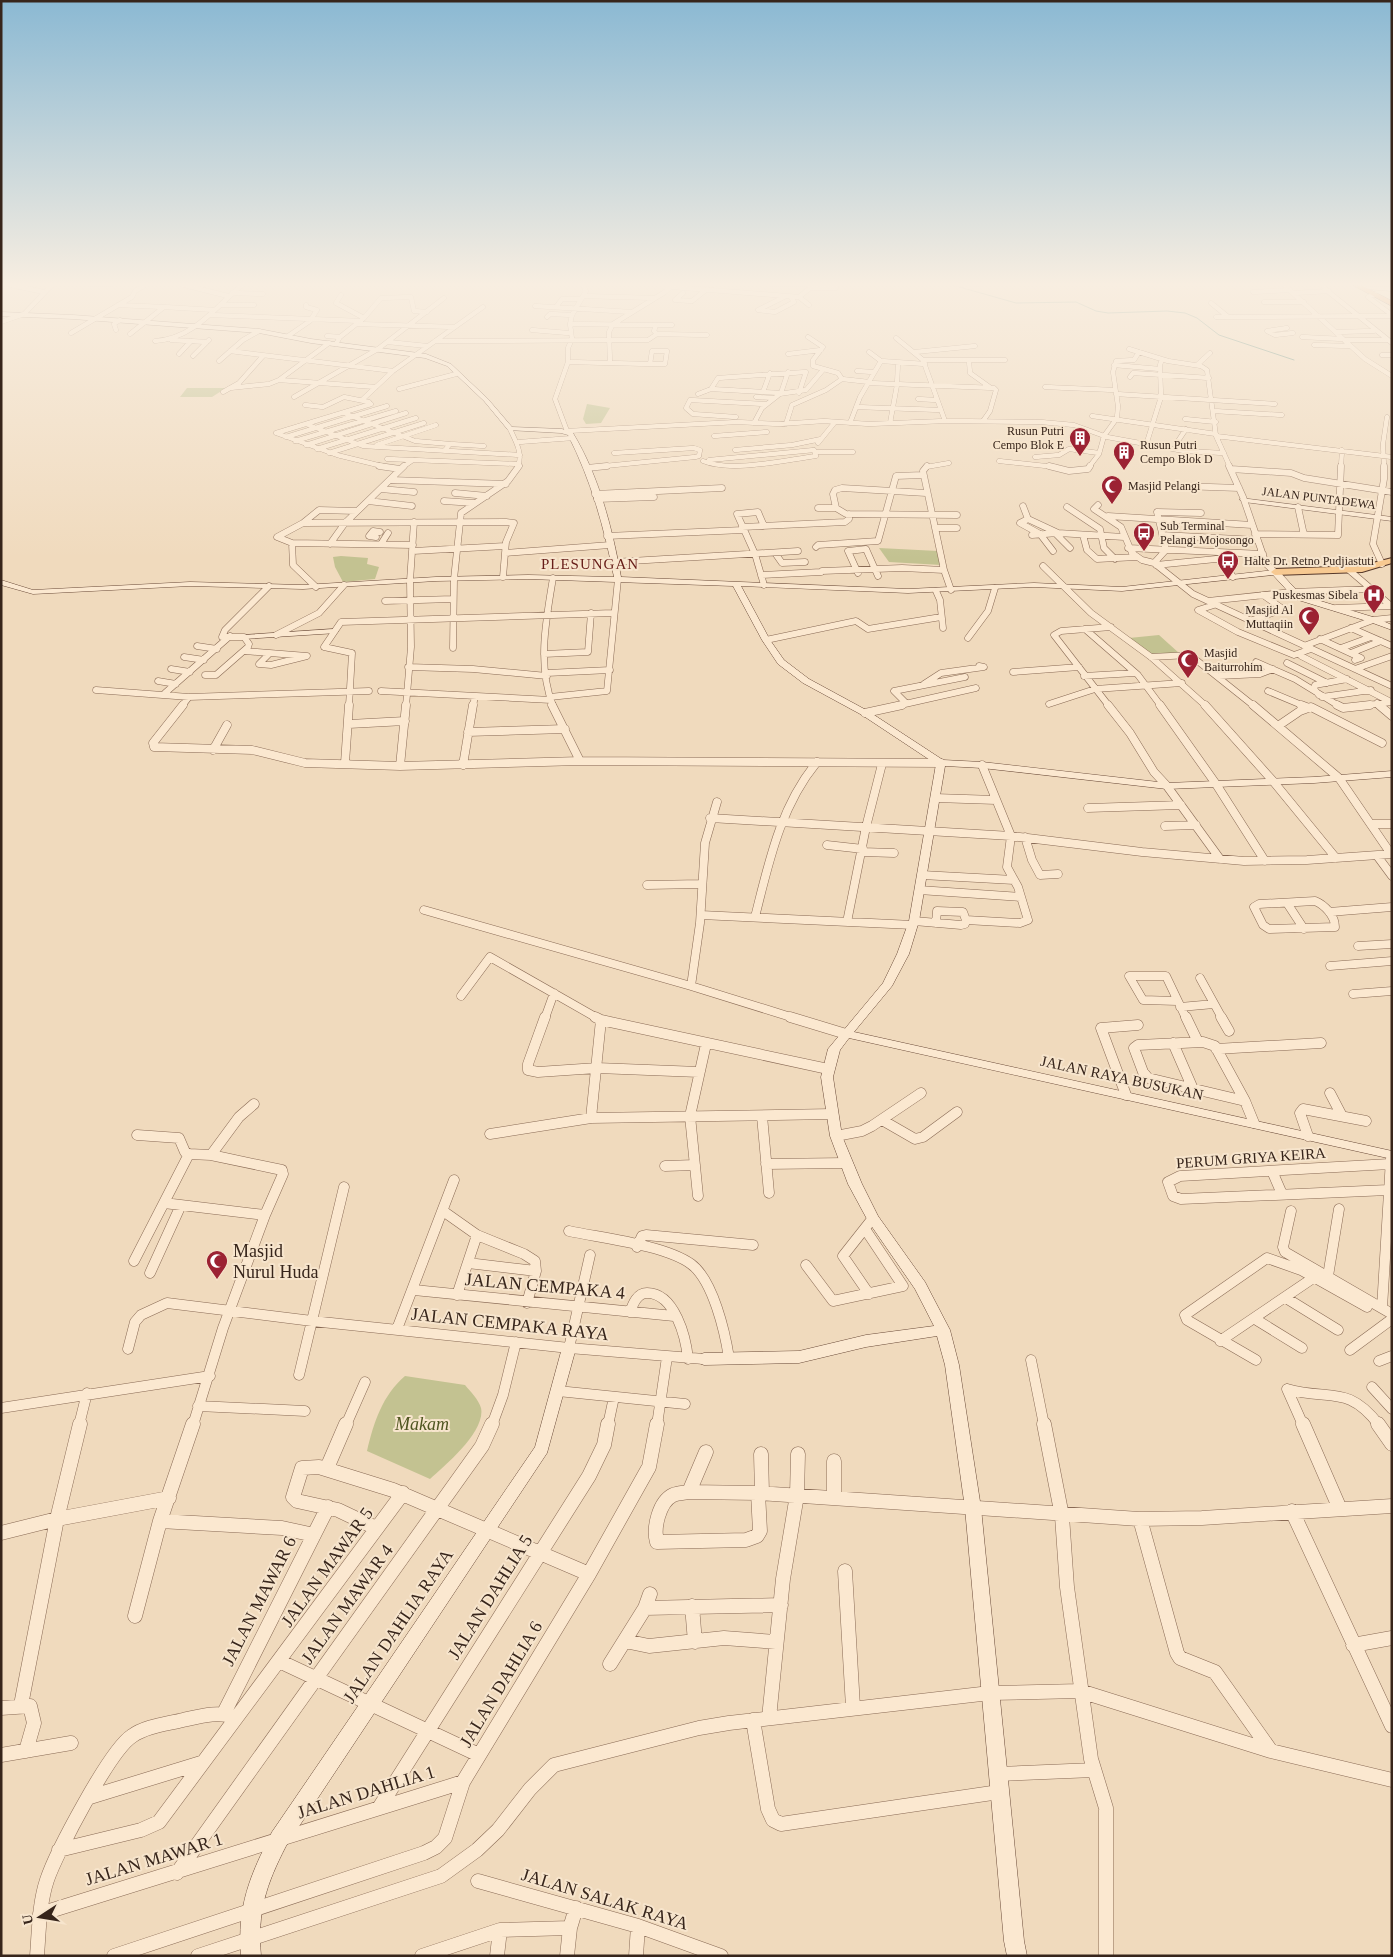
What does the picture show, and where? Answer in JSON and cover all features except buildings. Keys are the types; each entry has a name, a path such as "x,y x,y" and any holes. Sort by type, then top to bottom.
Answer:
{"main road":[{"path":"1275,572 1349,570 1382,564 1392,560"}],"street":[{"path":"223,392 238,383 245,375"},
{"path":"230,388 269,384 285,375"},
{"path":"294,397 335,375"},
{"path":"363,399 388,375"},
{"path":"399,389 451,375"},
{"path":"452,648 454,579 461,513 506,484 519,464 520,455 518,442 510,429 486,400 458,375"},
{"path":"381,690 407,690 475,696 550,698 608,691 613,613 618,579 587,468 573,438 567,432 555,399 563,375"},
{"path":"711,389 716,378 749,375"},
{"path":"746,391 752,375"},
{"path":"763,392 769,375"},
{"path":"756,428 758,412 780,393 787,375"},
{"path":"799,393 805,375"},
{"path":"767,432 719,416 700,417 690,414 686,409 690,400 698,394 711,389 799,393 814,386 819,375"},
{"path":"840,375 842,379"},
{"path":"850,423 872,375"},
{"path":"890,423 897,375"},
{"path":"929,375 945,421"},
{"path":"973,375 996,390 990,411 984,421"},
{"path":"1147,442 1161,397 1162,375"},
{"path":"1167,375 1209,378 1216,422 1216,435 1244,500 1267,566 1275,572 1292,592 1303,599 1373,620 1392,628"},
{"path":"728,390 734,377"},
{"path":"999,461 1078,471 1088,469 1099,453 1104,436 1117,418 1114,377 1120,377"},
{"path":"786,424 792,405 826,390 842,379 897,385 991,388"},
{"path":"279,380 376,386"},
{"path":"1045,387 1213,401 1275,404"},
{"path":"698,394 774,398"},
{"path":"305,405 323,407 342,397 363,399 372,403 276,433 316,449 376,467 400,469"},
{"path":"918,399 936,400"},
{"path":"690,400 766,404"},
{"path":"700,417 708,401"},
{"path":"719,416 726,402"},
{"path":"736,423 743,402"},
{"path":"286,437 386,406"},
{"path":"856,407 940,410"},
{"path":"295,441 396,411"},
{"path":"1214,411 1282,414"},
{"path":"344,412 414,440 484,446"},
{"path":"306,445 406,413"},
{"path":"1092,416 1117,418 1216,435 1392,457"},
{"path":"801,422 800,417 811,417"},
{"path":"1382,564 1373,544 1383,490 1386,417"},
{"path":"316,449 416,418"},
{"path":"1185,419 1216,422"},
{"path":"714,436 724,436 756,428 801,422 1033,421 1109,428"},
{"path":"835,422 821,438 815,451 817,455 814,456 724,465 702,461 815,451 853,452"},
{"path":"329,453 424,423"},
{"path":"510,429 567,432 736,423"},
{"path":"712,429 736,423"},
{"path":"306,424 355,444 370,447 520,455"},
{"path":"370,447 436,425"},
{"path":"1080,426 1104,436 1147,442 1184,451 1224,453"},
{"path":"720,428 724,436"},
{"path":"1178,441 1186,429"},
{"path":"1384,434 1392,435"},
{"path":"393,447 425,437"},
{"path":"518,442 573,438"},
{"path":"735,450 792,445 821,438"},
{"path":"445,450 450,444"},
{"path":"587,468 619,463 696,457 699,456 700,450 694,448 614,451 619,463"},
{"path":"341,449 354,454"},
{"path":"655,450 660,460"},
{"path":"1035,457 1059,455 1069,450 1099,453"},
{"path":"1162,535 1337,536 1340,512 1342,450"},
{"path":"767,454 772,460"},
{"path":"386,459 519,464"},
{"path":"330,544 356,511 391,480 400,469 413,460"},
{"path":"949,463 927,466 924,468 923,475 944,570 951,590"},
{"path":"1231,469 1292,473 1301,477 1392,492"},
{"path":"816,547 817,545 853,540 878,541 896,476 923,475"},
{"path":"391,480 506,484"},
{"path":"430,491 436,482"},
{"path":"1181,486 1239,488"},
{"path":"596,496 722,488"},
{"path":"381,489 414,492"},
{"path":"926,493 837,489 833,491 836,508 841,513 957,515"},
{"path":"455,493 487,496"},
{"path":"596,496 674,496"},
{"name":"JALAN PUNTADEWA","path":"1244,500 1392,519"},
{"path":"368,501 412,506"},
{"path":"444,501 474,503"},
{"path":"1098,505 1094,509 1121,527"},
{"path":"1023,506 1028,519 1056,533 1070,548"},
{"path":"1068,507 1097,526 1102,535 1104,548 1115,559"},
{"path":"1298,507 1304,535"},
{"path":"818,508 836,508"},
{"path":"356,511 319,510 303,523 278,536 292,544 381,544 413,548 505,550 610,545"},
{"path":"764,526 758,512 738,514 755,554 764,585"},
{"path":"1166,550 1158,520 1158,512 1201,513"},
{"path":"607,536 845,522 849,519 849,514"},
{"path":"1105,516 1252,525"},
{"path":"1120,518 1128,548 1137,557 1155,564 1179,584 1214,605 1392,686"},
{"path":"1028,519 1020,523 1040,534 1053,551"},
{"path":"400,766 412,620 410,581 414,522"},
{"path":"303,523 514,523 505,550 503,577"},
{"path":"935,528 957,528"},
{"path":"381,544 388,532"},
{"path":"1032,535 1056,533 1124,536"},
{"path":"1083,534 1087,550 1096,559 1137,557"},
{"path":"370,544 376,537"},
{"path":"827,538 830,544"},
{"path":"292,544 289,558 292,567 314,585"},
{"path":"1128,548 1229,555 1262,554"},
{"path":"858,573 849,550 867,550 876,572"},
{"path":"1155,564 1166,550"},
{"path":"614,562 798,551"},
{"path":"775,553 781,562 805,562"},
{"path":"1155,564 1222,559 1229,555"},
{"path":"1229,555 1233,563"},
{"path":"1222,559 1233,577"},
{"path":"1043,566 1063,587 1111,627 1152,657 1197,696 1273,781 1336,858"},
{"path":"761,575 822,572 858,573 902,568 944,570"},
{"path":"1349,570 1391,605"},
{"path":"1,582 28,592 190,584 344,585 503,577 618,579 875,591 936,591 1063,587 1122,589 1275,572"},
{"path":"553,578 547,615 544,654 550,698 580,761"},
{"path":"736,584 766,640 777,657 790,670 840,701 865,713 941,763"},
{"path":"276,635 294,623 318,613 340,592 344,585"},
{"path":"269,586 225,630 222,637 334,631"},
{"path":"968,638 988,611 996,588"},
{"path":"1207,601 1292,592 1372,588"},
{"path":"936,591 940,600 943,628"},
{"path":"1263,595 1283,609"},
{"path":"1383,598 1392,598"},
{"path":"385,601 453,599"},
{"path":"1214,605 1198,610 1231,628 1294,655 1312,650"},
{"path":"1336,608 1391,605"},
{"path":"1231,628 1283,609"},
{"path":"345,763 349,724 352,653 324,647 334,631 344,622 613,613"},
{"path":"544,654 588,652 591,614"},
{"path":"766,640 856,621 868,629 941,617"},
{"path":"1304,646 1373,620 1392,618"},
{"path":"1111,627 1061,630 1054,635 1130,733 1154,772 1167,786 1220,859"},
{"path":"1351,628 1392,646"},
{"path":"1085,629 1147,686 1216,784 1266,861"},
{"path":"166,693 230,636"},
{"path":"205,675 216,675 245,650 249,645 244,637"},
{"path":"1341,648 1371,637"},
{"path":"1320,639 1361,658 1355,660"},
{"path":"1351,653 1381,641"},
{"path":"197,646 217,649"},
{"path":"245,650 269,654 302,654 307,656 271,665 259,664 269,654"},
{"path":"1312,650 1287,663 1327,683"},
{"path":"710,818 1025,837 1126,851 1220,859 1266,861 1378,857 1391,854 1372,824 1338,778 1219,676 1190,655 1152,657"},
{"path":"1301,656 1371,690 1391,702"},
{"path":"1355,669 1392,656"},
{"path":"184,657 204,660"},
{"path":"1256,662 1302,682 1321,696 1343,708 1391,702"},
{"path":"922,686 941,673 984,667 979,666"},
{"path":"408,667 473,668 547,675 610,670"},
{"path":"1013,672 1079,668"},
{"path":"171,669 190,672"},
{"path":"1219,676 1263,673 1273,669"},
{"path":"1084,676 1135,673"},
{"path":"886,692 965,677"},
{"path":"1381,682 1392,678"},
{"path":"1321,696 1313,686 1346,679"},
{"path":"158,681 176,684"},
{"path":"1049,704 1095,689 1182,683"},
{"path":"865,713 976,688"},
{"path":"96,690 189,697 369,691"},
{"path":"1321,696 1371,690"},
{"path":"894,691 906,703"},
{"path":"1268,691 1309,708 1382,743"},
{"path":"1382,696 1392,694"},
{"path":"463,765 475,696"},
{"path":"189,697 153,745 158,748 252,750 305,763 400,766 580,761 941,763 1167,786 1392,774"},
{"path":"1377,704 1392,716"},
{"path":"1278,726 1300,711 1309,708"},
{"path":"349,724 405,721"},
{"path":"213,750 227,725"},
{"path":"468,732 565,729"},
{"path":"755,917 782,822 799,784 817,762"},
{"path":"941,763 913,923 903,954 888,984 834,1049 828,1069 836,1136 846,1163 874,1218 920,1286 943,1330 952,1365 973,1508 997,1774 1017,1956"},
{"path":"847,922 863,850 866,827 882,764"},
{"path":"966,920 1026,922 1021,897 1007,867 1010,836 982,766"},
{"path":"935,798 996,800"},
{"path":"691,986 701,914 700,884 710,818 717,802"},
{"path":"1088,808 1181,805"},
{"path":"1372,824 1392,824"},
{"path":"1165,826 1196,825"},
{"path":"1025,837 1032,860 1040,875 1058,874"},
{"path":"827,845 894,852"},
{"path":"1378,857 1391,874"},
{"path":"922,874 1014,880"},
{"path":"647,885 700,884"},
{"path":"919,890 1021,897"},
{"path":"1321,902 1329,912 1336,927 1270,929 1263,924 1254,907 1256,905 1321,902"},
{"path":"1287,903 1304,929"},
{"path":"1329,912 1392,907"},
{"path":"424,910 691,986 846,1034"},
{"path":"701,914 847,922 964,925 966,920 963,912 939,910 936,912 936,923"},
{"path":"1358,946 1392,944"},
{"path":"461,996 490,958 601,1020 828,1069"},
{"path":"1330,966 1392,961"},
{"path":"1198,1042 1178,1004 1166,976 1129,976 1142,1000 1178,1004 1214,1004"},
{"path":"1200,978 1229,1031"},
{"path":"1353,994 1392,991"},
{"path":"554,993 528,1064 528,1070 538,1072 597,1068 699,1072"},
{"path":"591,1118 601,1020"},
{"path":"1126,1095 1100,1028 1138,1025"},
{"name":"JALAN RAYA BUSUKAN","path":"846,1034 1254,1123 1391,1158"},
{"path":"1245,1101 1148,1078 1145,1076 1133,1050 1138,1045 1198,1042 1211,1044 1216,1049 1245,1101 1254,1123"},
{"path":"1173,1043 1193,1089"},
{"path":"1216,1049 1321,1043"},
{"path":"698,1196 690,1116 706,1044"},
{"path":"836,1136 862,1131 882,1120 921,1093"},
{"path":"1330,1093 1340,1111"},
{"path":"211,1155 239,1117 254,1104"},
{"path":"1308,1136 1300,1112 1305,1109 1340,1111 1366,1121"},
{"path":"882,1120 916,1139 923,1137 957,1112"},
{"path":"490,1134 591,1118 832,1114"},
{"path":"762,1116 769,1193"},
{"path":"135,1616 160,1521 198,1406 210,1376 230,1310 264,1215 283,1174 282,1170 211,1155 189,1154 185,1152 179,1138 137,1135"},
{"path":"134,1261 189,1154"},
{"path":"1385,1306 1388,1276 1390,1208 1388,1190 1391,1158"},
{"name":"PERUM GRIYA KEIRA","path":"1388,1190 1181,1199 1173,1196 1168,1182 1180,1176 1272,1171 1391,1158"},
{"path":"766,1164 846,1163"},
{"path":"665,1166 695,1165"},
{"path":"1272,1171 1282,1194"},
{"path":"398,1329 454,1180"},
{"path":"299,1375 344,1187"},
{"path":"164,1203 264,1215"},
{"path":"150,1273 181,1205"},
{"path":"1220,1341 1321,1275 1339,1208"},
{"path":"443,1211 477,1234 531,1257 535,1261 536,1271 527,1303"},
{"path":"1291,1211 1284,1250 1367,1307"},
{"path":"869,1294 843,1256 874,1218"},
{"path":"806,1265 833,1302 904,1285 865,1229"},
{"path":"569,1231 679,1258 699,1270 719,1313 728,1340 727,1358"},
{"path":"457,1295 477,1234"},
{"path":"637,1247 642,1236 646,1235 753,1245"},
{"path":"569,1348 590,1255"},
{"path":"1256,1360 1220,1341 1187,1320 1186,1313 1267,1258 1273,1258 1321,1275 1385,1306 1392,1314"},
{"path":"468,1263 536,1271"},
{"name":"JALAN CEMPAKA 4","path":"414,1290 527,1303 674,1316"},
{"path":"630,1312 636,1299 641,1294 651,1293 665,1299 681,1330 688,1359"},
{"path":"1286,1298 1338,1330"},
{"name":"JALAN CEMPAKA RAYA","path":"128,1350 135,1322 141,1314 160,1304 167,1303 312,1321 569,1348 704,1359"},
{"path":"1255,1319 1302,1348"},
{"path":"1350,1350 1392,1319"},
{"path":"704,1359 799,1357 866,1341 943,1330"},
{"name":"JALAN MAWAR 4","path":"177,1872 439,1509 490,1431 503,1398 516,1342"},
{"name":"JALAN DAHLIA RAYA","path":"249,1932 260,1877 279,1839 486,1529 542,1449 569,1348"},
{"path":"1379,1361 1392,1356"},
{"name":"JALAN DAHLIA 6","path":"249,1932 436,1847 445,1838 463,1782 589,1574 649,1467 662,1401 667,1357"},
{"path":"1031,1360 1062,1516 1080,1691 1094,1770 1106,1808 1106,1956"},
{"path":"1,1408 87,1393 210,1376"},
{"path":"327,1468 365,1382"},
{"path":"1372,1387 1390,1404"},
{"path":"1340,1509 1287,1389 1301,1394 1348,1398 1363,1409 1392,1444"},
{"path":"558,1391 685,1404"},
{"path":"21,1705 57,1519 87,1393"},
{"name":"JALAN DAHLIA 5","path":"379,1808 599,1459 614,1397"},
{"path":"198,1406 305,1411"},
{"path":"689,1492 706,1452"},
{"path":"761,1454 760,1493 760,1531 752,1539 658,1542 655,1531 667,1501 672,1496 689,1492 760,1493 834,1496 1062,1516 1140,1519 1392,1506"},
{"path":"769,1718 776,1642 797,1495 798,1454"},
{"path":"834,1461 834,1496"},
{"path":"376,1528 328,1507 297,1501 293,1497 300,1472 305,1466 327,1468 355,1475 403,1493 589,1574"},
{"name":"JALAN MAWAR 5","path":"230,1715 279,1661 403,1493"},
{"path":"1,1533 57,1519 169,1498"},
{"name":"JALAN MAWAR 6","path":"230,1715 328,1507"},
{"path":"1292,1511 1391,1724"},
{"path":"1140,1519 1177,1653 1180,1658 1215,1672 1271,1751"},
{"path":"160,1521 282,1528 314,1535"},
{"path":"845,1572 853,1707"},
{"path":"610,1664 645,1608 650,1594"},
{"path":"645,1608 781,1605"},
{"path":"692,1606 695,1642"},
{"path":"625,1642 650,1648 667,1647 720,1637 776,1642"},
{"path":"1353,1645 1392,1638"},
{"path":"279,1661 369,1706 479,1755"},
{"path":"114,1956 249,1932 442,1876 477,1850 498,1830 530,1789 554,1765 699,1728 753,1720 853,1707 990,1693 1080,1691 1271,1751 1392,1780"},
{"path":"1,1708 21,1705 30,1706 35,1720 26,1751"},
{"path":"59,1850 155,1825 201,1763 230,1715"},
{"path":"37,1956 40,1914 47,1880 59,1850 116,1754 131,1736 204,1716 230,1715"},
{"path":"753,1720 768,1809 771,1818 777,1823 784,1825 999,1792"},
{"path":"1,1755 71,1743"},
{"path":"90,1797 201,1763"},
{"path":"997,1774 1094,1770"},
{"name":"JALAN DAHLIA 1","path":"279,1839 463,1782"},
{"name":"JALAN MAWAR 1","path":"40,1914 279,1839"},
{"name":"JALAN SALAK RAYA","path":"478,1881 638,1926 721,1956"},
{"path":"567,1956 570,1928 576,1908"},
{"path":"636,1956 638,1926"},
{"path":"422,1956 500,1930 570,1928"},
{"path":"497,1956 500,1930"},
{"path":"198,1956 249,1932"}],"green space":[{"path":"187,388 226,388 212,397 180,397"},
{"path":"587,404 610,408 601,423 586,424 583,419"},
{"path":"879,548 938,551 941,565 889,562"},
{"path":"333,557 368,558 367,564 379,567 375,579 343,582 335,567"},
{"path":"1159,635 1179,653 1152,656 1129,638"},
{"name":"Makam","path":"405,1376 465,1385 481,1408 481,1417 471,1437 430,1479 367,1451 380,1410 390,1392"}],"place":[{"name":"Rusun Putri Cempo Blok E","path":"1080,457"},
{"name":"Rusun Putri Cempo Blok D","path":"1124,471"},
{"name":"Masjid Pelangi","path":"1112,505"},
{"name":"Sub Terminal Pelangi Mojosongo","path":"1144,552"},
{"name":"Halte Dr. Retno Pudjiastuti","path":"1228,580"},
{"name":"Puskesmas Sibela","path":"1374,614"},
{"name":"Masjid Al Muttaqiin","path":"1309,636"},
{"name":"Masjid Baiturrohim","path":"1188,679"},
{"name":"Masjid Nurul Huda","path":"217,1280"}],"district":[{"name":"PLESUNGAN","path":"590,564"}]}
